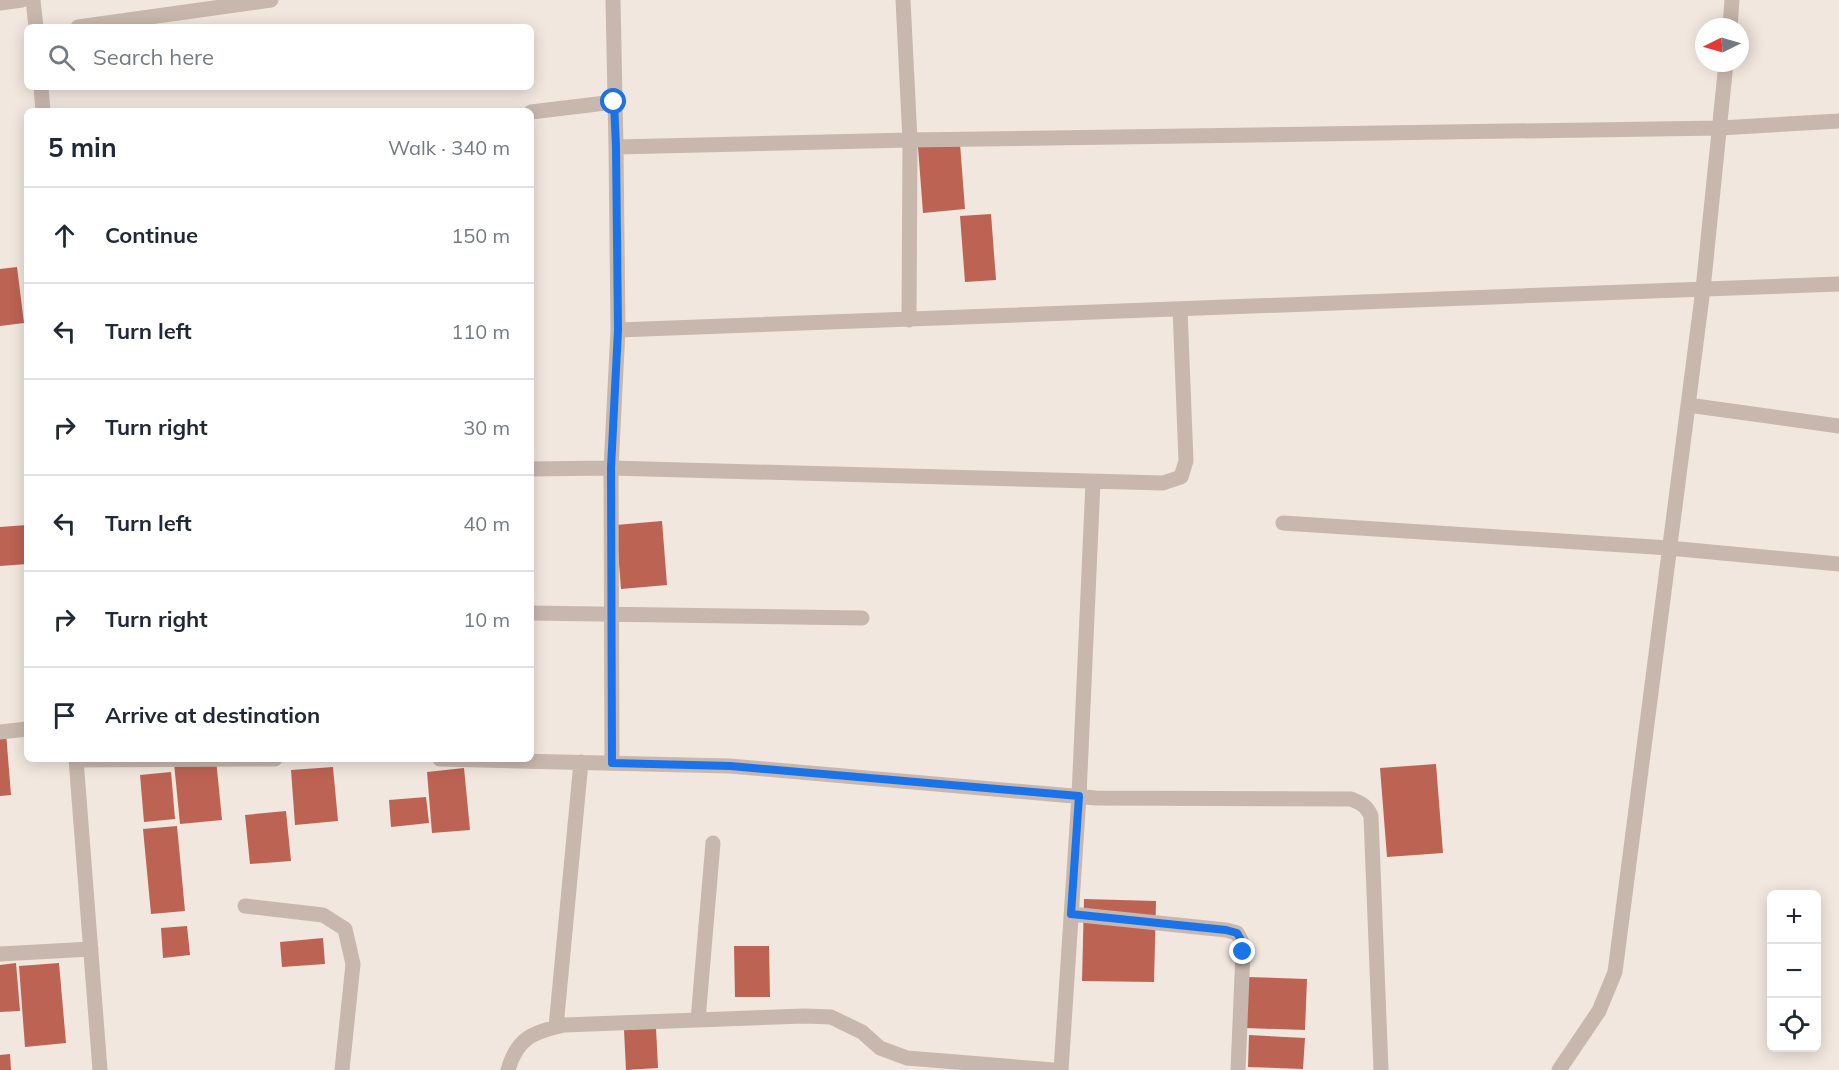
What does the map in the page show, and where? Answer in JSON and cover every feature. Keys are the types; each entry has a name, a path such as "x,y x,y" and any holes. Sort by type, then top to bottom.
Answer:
{"street":[{"path":"0,3 22,0"},
{"path":"33,0 36,24"},
{"path":"99,24 271,0"},
{"path":"612,763 611,468 618,330 613,0"},
{"path":"903,0 910,140 909,320"},
{"path":"1731,18 1732,0"},
{"path":"1559,1070 1599,1011 1615,972 1703,289 1725,72"},
{"path":"41,90 43,108"},
{"path":"534,112 614,102"},
{"path":"616,147 910,140 1720,128 1839,121"},
{"path":"618,330 1839,284"},
{"path":"534,469 611,468 1163,483 1181,477 1186,460 1180,309"},
{"path":"1688,405 1839,426"},
{"path":"1061,1070 1079,796 1093,482"},
{"path":"1283,523 1670,548 1839,564"},
{"path":"534,613 862,618"},
{"path":"0,732 24,729"},
{"path":"534,761 730,766 1096,798 1352,799 1364,804 1371,816 1381,1070"},
{"path":"76,762 100,1070"},
{"path":"556,1027 581,762"},
{"path":"698,1020 713,843"},
{"path":"245,906 323,915 345,929 353,964 342,1070"},
{"path":"1071,914 1237,933 1243,952 1238,1070"},
{"path":"0,954 91,949"},
{"path":"508,1070 513,1053 522,1042 543,1029 805,1016 831,1017 862,1032 879,1048 907,1058 1053,1070"}],"building":[{"path":"960,144 965,209 923,213 918,147"},
{"path":"991,214 996,280 965,282 960,216"},
{"path":"17,267 24,323 0,326 0,269"},
{"path":"662,521 667,585 621,589 616,525"},
{"path":"24,525 24,564 0,566 0,527"},
{"path":"0,733 6,733 11,795 0,796"},
{"path":"216,762 222,820 180,824 174,763"},
{"path":"1436,764 1443,853 1387,857 1380,768"},
{"path":"333,767 338,821 295,825 291,770"},
{"path":"464,768 470,830 432,833 427,772"},
{"path":"171,772 175,819 144,822 140,775"},
{"path":"426,797 429,823 391,827 389,800"},
{"path":"286,811 291,861 250,864 245,815"},
{"path":"177,826 185,911 151,914 143,829"},
{"path":"1084,899 1156,901 1154,982 1082,981"},
{"path":"187,926 190,955 163,958 161,928"},
{"path":"323,938 325,964 282,967 280,942"},
{"path":"734,946 769,946 770,997 735,997"},
{"path":"16,963 20,1011 0,1012 0,965"},
{"path":"59,963 66,1043 25,1047 19,966"},
{"path":"1247,977 1307,979 1305,1030 1246,1028"},
{"path":"656,1028 658,1068 626,1070 624,1030"},
{"path":"1249,1035 1305,1038 1303,1069 1248,1067"},
{"path":"10,1054 11,1070 0,1070 0,1055"}],"route":[{"path":"614,102 618,330 611,468 612,763 730,766 1079,796 1071,914 1226,930 1237,933 1243,952"}]}
